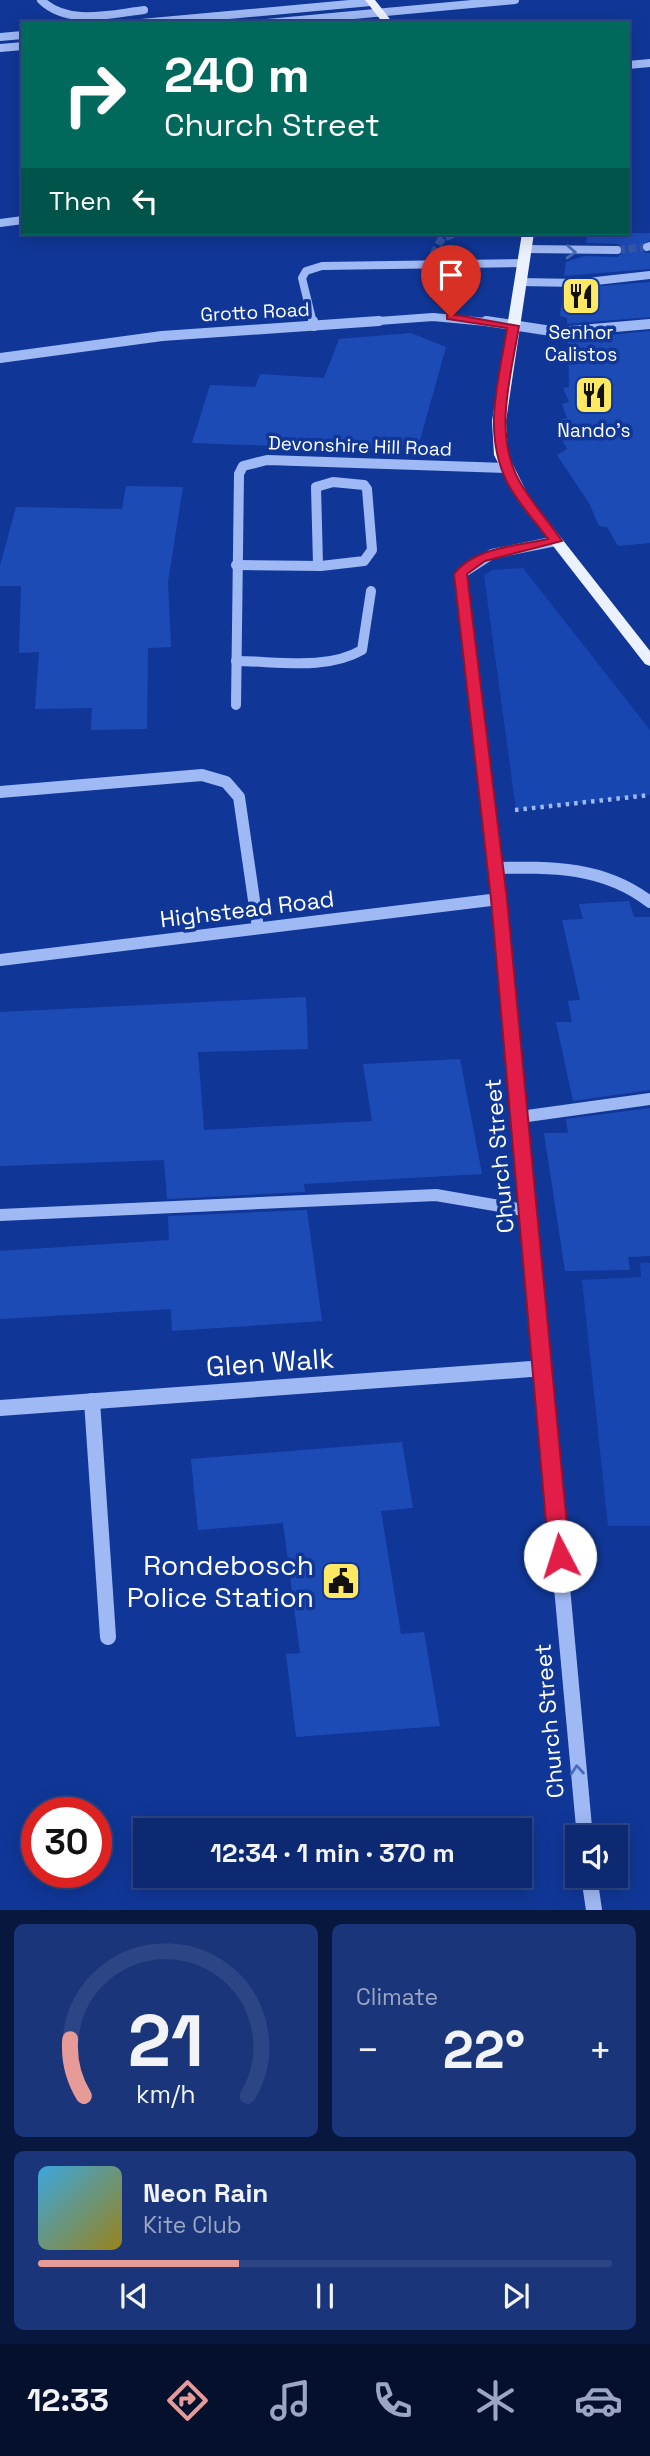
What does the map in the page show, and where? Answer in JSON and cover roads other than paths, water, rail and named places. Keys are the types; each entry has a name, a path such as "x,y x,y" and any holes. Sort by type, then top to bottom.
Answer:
{"main road":[{"path":"371,1 386,21"},
{"path":"528,235 498,430 506,468 523,498 650,661"}],"street":[{"path":"41,0 46,6 64,13 144,10"},
{"path":"139,0 153,21"},
{"path":"287,21 514,0"},
{"path":"164,21 371,1"},
{"path":"0,37 21,35"},
{"path":"0,48 21,46"},
{"path":"630,65 650,63"},
{"path":"0,223 21,220"},
{"path":"525,249 577,252 617,250"},
{"path":"433,255 439,263"},
{"path":"314,326 302,278 306,271 330,264 523,264"},
{"path":"519,282 578,283 650,275"},
{"name":"Grotto Road","path":"0,358 120,339 451,317 558,332 650,324"},
{"name":"Devonshire Hill Road","path":"236,705 239,474 247,464 267,460 506,468"},
{"path":"236,565 318,564 358,563 370,555 367,489 364,485 333,482 316,487 318,564"},
{"name":"Church Street","path":"556,541 481,558 468,565 461,574 499,899 544,1368 583,1825"},
{"path":"236,661 338,660 356,656 362,650 372,590"},
{"path":"0,792 185,775 216,777 226,782 239,797 258,928"},
{"path":"495,869 575,868 629,885 650,902"},
{"name":"Highstead Road","path":"0,960 499,899"},
{"path":"520,1117 650,1099"},
{"path":"0,1215 436,1195 529,1211"},
{"name":"Glen Walk","path":"0,1408 544,1368"},
{"path":"92,1401 108,1637"},
{"path":"591,1888 594,1910"}],"tunnel":[{"path":"433,255 442,238 451,235"},
{"path":"617,250 647,247"}],"place":[{"name":"Senhor Calistos","path":"581,296"},
{"name":"Nando's","path":"594,395"},
{"name":"Rondebosch Police Station","path":"341,1581"}]}
